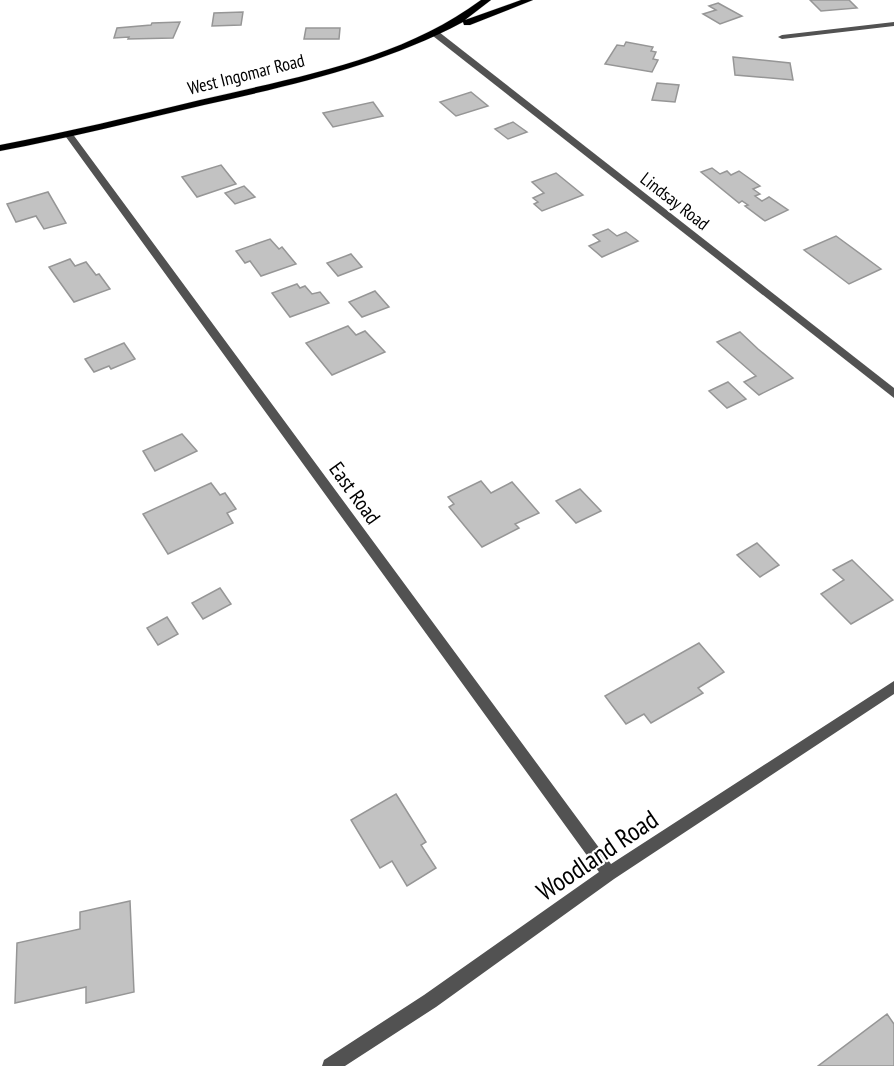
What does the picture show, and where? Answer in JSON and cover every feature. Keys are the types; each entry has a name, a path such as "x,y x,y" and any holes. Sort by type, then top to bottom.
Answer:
{"main road":[{"name":"West Ingomar Road","path":"0,148 69,135 313,74 379,55 436,34 467,17 487,0"},
{"path":"436,34 529,0"}],"street":[{"path":"782,37 894,24"},
{"name":"Lindsay Road","path":"436,34 894,394"},
{"name":"East Road","path":"69,135 609,874"},
{"name":"Woodland Road","path":"330,1066 430,1001 609,874 894,687"}],"building":[{"path":"810,0 849,0 857,8 821,11"},
{"path":"718,3 742,16 720,24 703,14 716,10 709,6"},
{"path":"243,12 241,25 212,26 214,13"},
{"path":"180,22 173,38 114,38 117,28"},
{"path":"306,28 340,28 339,39 304,39"},
{"path":"626,42 653,47 651,51 656,52 653,59 658,60 652,72 605,64 617,45 624,46"},
{"path":"733,57 790,63 793,80 735,75"},
{"path":"657,83 679,85 675,102 652,100"},
{"path":"471,92 488,106 456,116 440,102"},
{"path":"373,102 383,116 333,127 323,113"},
{"path":"513,122 527,132 508,139 495,129"},
{"path":"221,165 236,184 197,197 182,177"},
{"path":"712,168 720,174 727,171 731,175 739,171 760,186 753,189 760,194 755,196 762,201 769,197 788,210 765,221 745,206 748,205 742,201 739,203 701,172"},
{"path":"556,173 583,195 542,211 534,204 538,202 533,198 544,193 532,182"},
{"path":"244,186 255,197 235,204 225,193"},
{"path":"48,192 66,223 44,229 36,216 16,222 7,204"},
{"path":"608,229 617,236 626,232 638,241 602,257 589,246 600,241 593,235"},
{"path":"836,236 881,269 849,284 804,250"},
{"path":"270,239 279,249 282,247 296,264 261,276 250,261 245,263 236,251"},
{"path":"351,254 362,267 338,276 327,263"},
{"path":"70,259 75,266 86,262 110,289 74,302 49,267"},
{"path":"297,284 300,288 305,286 312,294 320,292 329,303 290,317 272,293"},
{"path":"375,291 389,307 362,317 349,302"},
{"path":"348,326 356,335 365,331 385,352 332,375 306,343"},
{"path":"740,332 793,378 759,395 744,382 756,376 717,342"},
{"path":"124,343 135,359 111,369 109,366 94,372 85,359"},
{"path":"728,382 746,399 727,408 709,391"},
{"path":"182,434 197,451 155,471 143,451"},
{"path":"481,481 491,493 512,482 539,513 515,524 519,528 482,547 449,507 454,504 448,497"},
{"path":"211,483 220,495 225,493 236,509 227,513 233,523 168,554 143,514"},
{"path":"580,489 601,511 576,523 556,501"},
{"path":"757,543 779,565 760,577 737,555"},
{"path":"852,560 893,600 851,624 821,594 844,580 833,570"},
{"path":"220,588 231,604 203,619 192,603"},
{"path":"167,617 178,634 158,645 147,628"},
{"path":"699,643 724,672 698,688 703,693 651,723 644,714 626,724 605,696"},
{"path":"396,794 426,842 421,845 436,868 407,886 392,861 380,868 351,820"},
{"path":"130,901 134,992 86,1003 86,987 15,1003 17,943 80,929 80,912"},
{"path":"887,1014 894,1024 894,1066 818,1066"}]}
